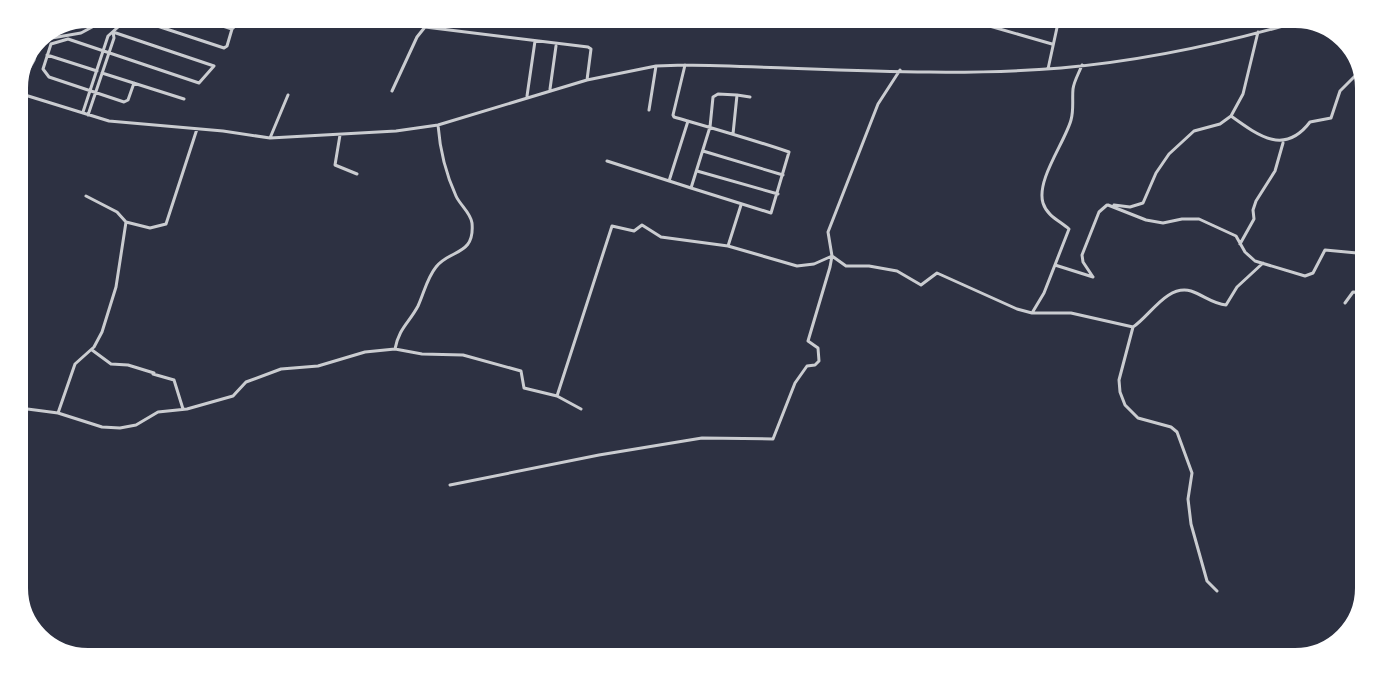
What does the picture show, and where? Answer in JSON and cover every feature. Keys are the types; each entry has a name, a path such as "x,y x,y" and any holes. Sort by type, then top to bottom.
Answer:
{"street":[{"path":"990,26 1052,44"},
{"path":"1048,69 1057,26"},
{"path":"26,95 124,123 270,138 340,135 438,125 550,89 656,66 1048,69 1152,55 1283,26"},
{"path":"55,36 81,33 92,27"},
{"path":"85,114 108,36 119,27"},
{"path":"160,27 224,48 234,27"},
{"path":"226,27 232,29"},
{"path":"392,91 417,37 425,27 591,49 587,80"},
{"path":"113,32 214,66 199,83 68,39 51,44 43,69 49,77 126,102 134,83"},
{"path":"85,114 96,92 113,32"},
{"path":"1054,265 1093,277 1082,255 1099,212 1108,205 1139,206 1169,154 1194,131 1220,124 1231,116 1243,94 1258,32"},
{"path":"527,96 535,41"},
{"path":"550,89 557,44"},
{"path":"47,55 97,71"},
{"path":"607,161 771,213 789,152 674,117 672,113 685,65"},
{"path":"1032,313 1044,293 1069,229 1055,221 1043,202 1043,191 1050,167 1068,130 1074,84 1082,65"},
{"path":"649,110 656,66"},
{"path":"450,485 702,438 773,439 795,383 807,366 819,361 818,348 808,341 832,256 828,232 878,104 900,70"},
{"path":"102,73 184,99"},
{"path":"1231,116 1283,142 1299,135 1310,122 1331,118 1344,85 1356,76"},
{"path":"270,138 288,95"},
{"path":"691,188 710,127 715,95 750,97"},
{"path":"733,134 737,95"},
{"path":"669,181 688,121"},
{"path":"395,349 399,331 418,306 435,268 442,260 465,249 471,235 471,217 458,200 445,171 438,125"},
{"path":"86,196 117,212 126,222 150,228 166,224 197,129"},
{"path":"340,135 333,162 357,174"},
{"path":"1240,244 1254,219 1256,201 1275,171 1283,142"},
{"path":"702,150 783,175"},
{"path":"697,171 778,194"},
{"path":"728,246 741,205"},
{"path":"1108,205 1163,223 1199,219 1233,234 1245,252 1263,263 1309,275 1325,250 1357,253"},
{"path":"58,413 75,364 92,350 102,332 116,287 126,222"},
{"path":"557,396 612,226 634,231 642,225 661,237 728,246 797,266 814,264 832,256"},
{"path":"832,256 846,266 897,271 921,285 937,273 1032,313 1071,313 1133,327"},
{"path":"1217,591 1207,581 1191,524 1188,499 1193,478 1182,442 1171,427 1138,418 1125,405 1119,380 1133,327 1159,303 1179,290 1192,291 1226,305 1237,287 1263,263"},
{"path":"1345,303 1353,292 1357,292"},
{"path":"26,409 58,413 113,429 136,425 158,412 183,410 233,396 246,382 281,369 318,366 365,352 395,349 456,354 521,371 521,383 527,390 557,396 581,409"},
{"path":"92,350 111,364 128,365 174,380 183,410"}]}
